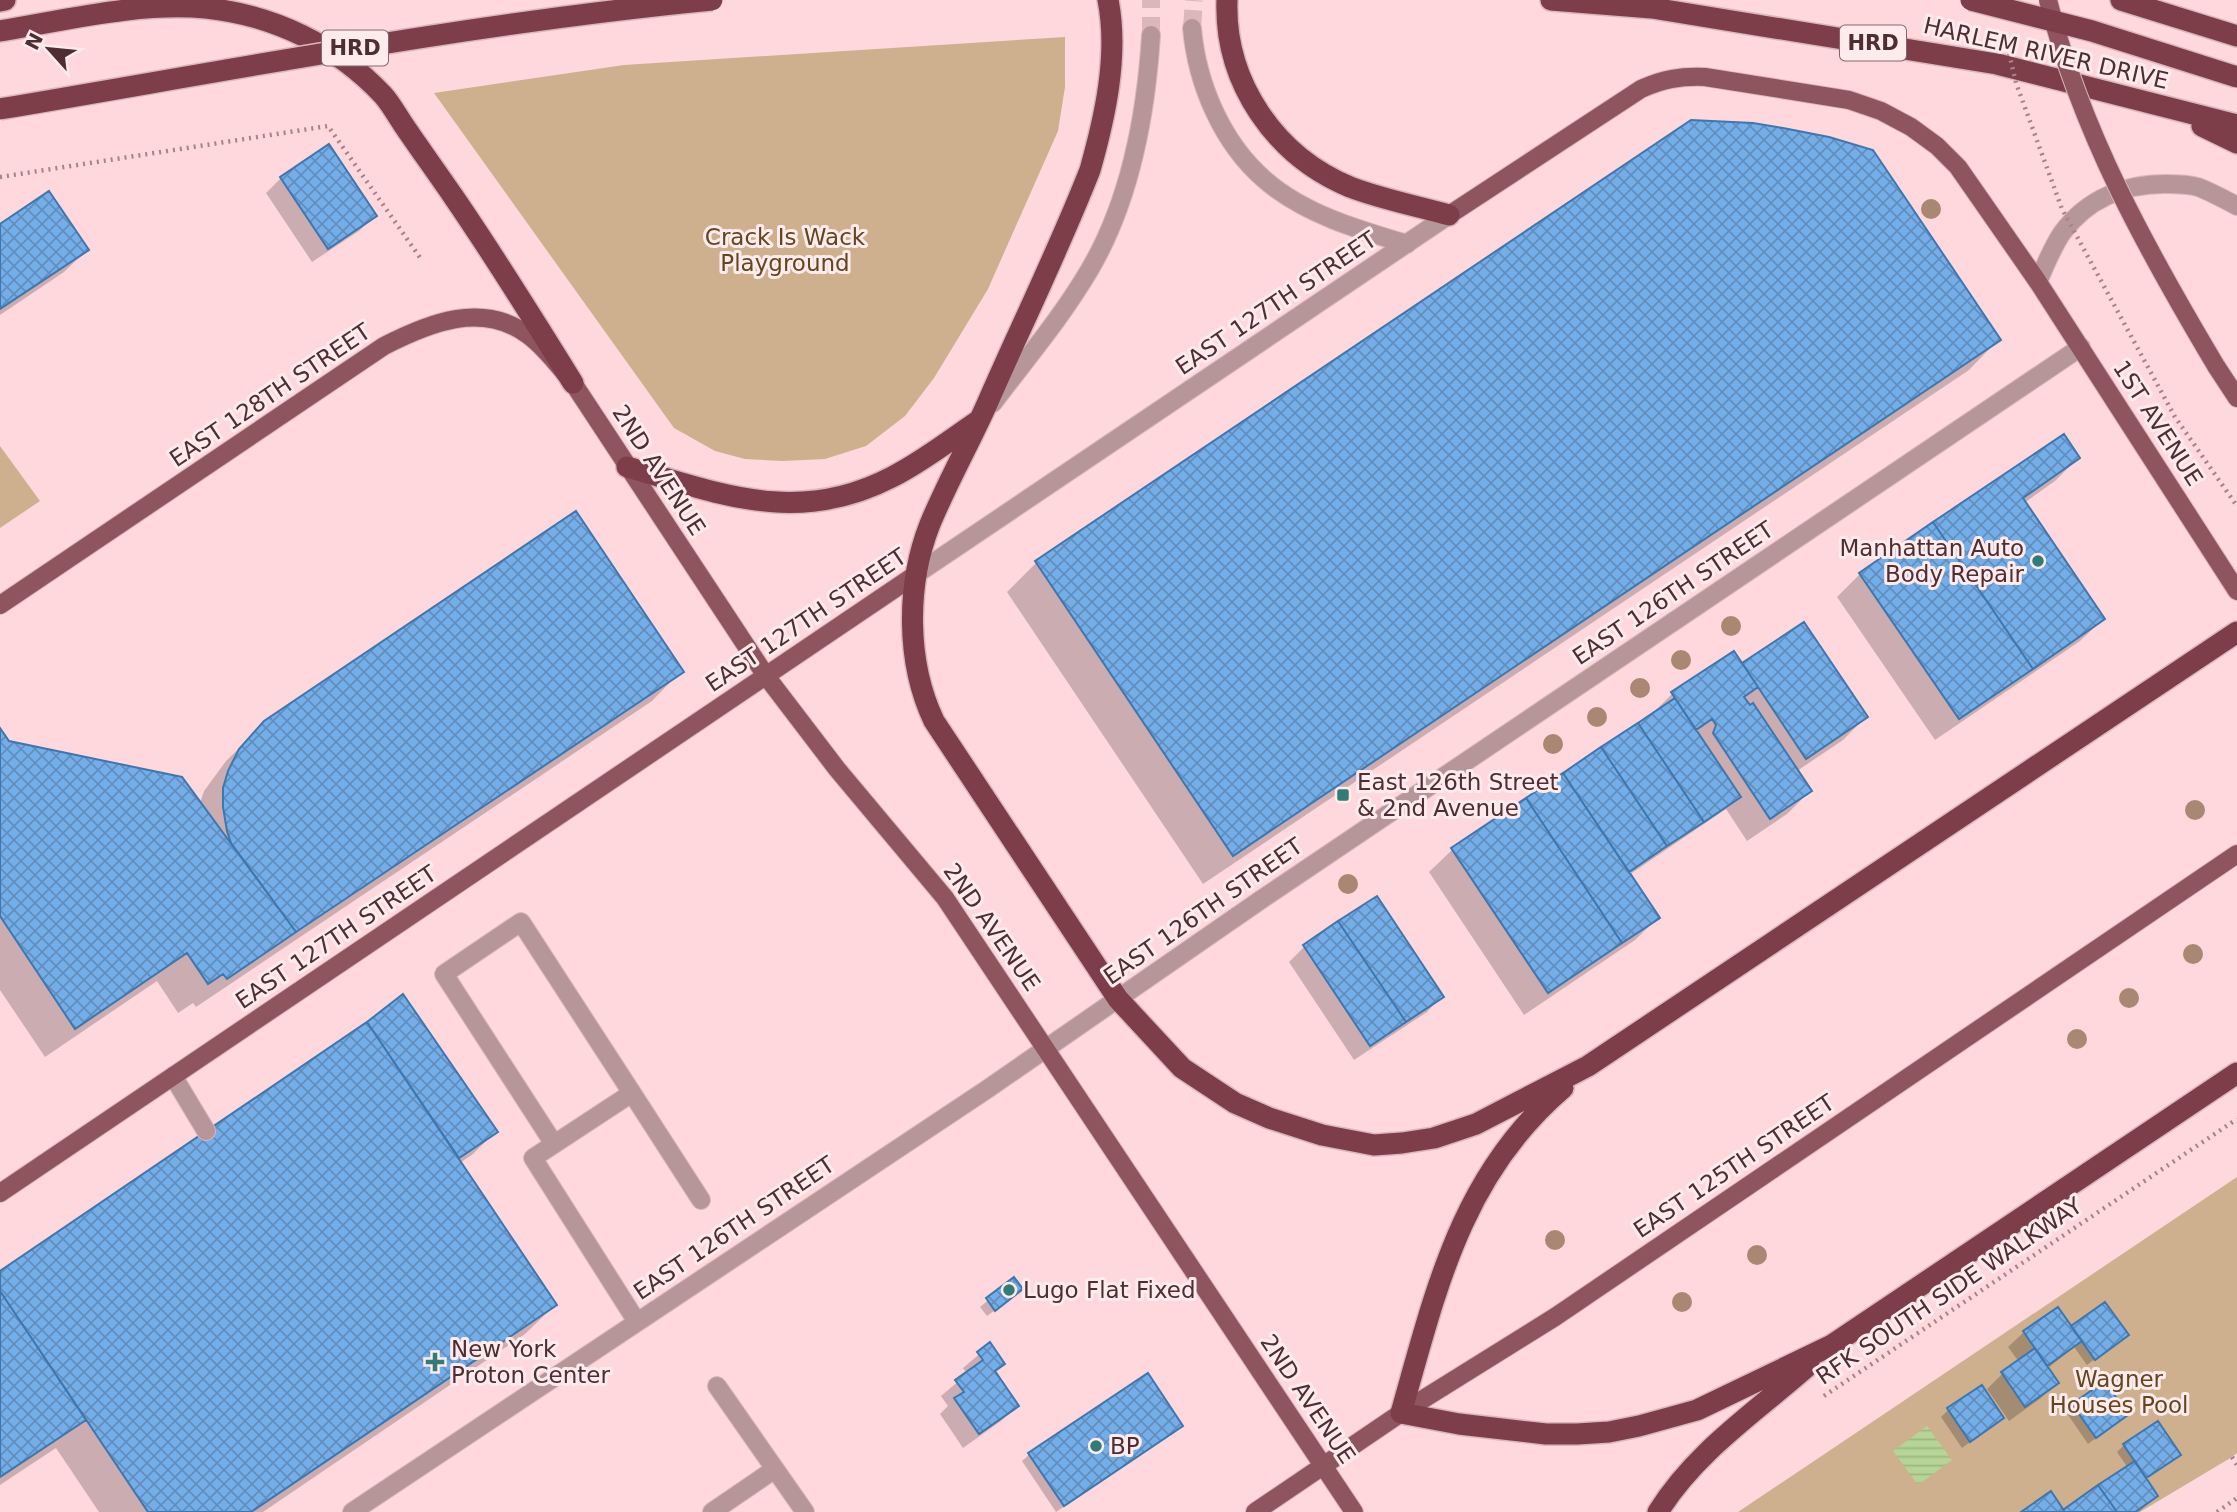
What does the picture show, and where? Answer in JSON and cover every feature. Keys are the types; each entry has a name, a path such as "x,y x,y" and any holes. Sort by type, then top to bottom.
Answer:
{"highway":[{"path":"0,1 5,0"},
{"name":"HRD","path":"0,109 347,49 626,8 712,0"},
{"path":"1108,0 1111,32 1107,98 1090,170 930,525 914,602 915,654 928,709 1118,999 1182,1068 1235,1103 1299,1129 1374,1144 1434,1138 1476,1124 1588,1066 2237,632"},
{"path":"1227,0 1229,29 1242,81 1266,124 1282,141 1315,168 1350,187 1449,215"},
{"name":"HARLEM RIVER DRIVE","path":"1551,0 1652,8 1997,64 2237,125"},
{"path":"1971,0 2092,31 2237,77"},
{"path":"2122,0 2237,36"},
{"path":"0,31 121,11 205,8 250,16 296,32 317,43 349,65 384,96 493,253 573,383"},
{"path":"2162,107 2237,143"},
{"path":"627,467 749,500 774,503 824,500 851,494 894,476 980,419"},
{"path":"1588,1066 1526,1123 1501,1153 1480,1186 1461,1224 1433,1300 1401,1413 1460,1424 1546,1434 1609,1432 1698,1410 1832,1345"},
{"path":"1658,1512 1674,1488 1715,1444 1832,1345 2237,1073"}],"main road":[{"path":"2048,0 2081,104 2104,160 2149,250 2237,398"},
{"name":"1ST AVENUE","path":"1641,89 1660,80 1683,76 1850,100 1881,111 1911,127 1937,146 1958,167 2038,282 2237,591"},
{"name":"EAST 127TH STREET","path":"1449,215 1641,89"},
{"name":"EAST 128TH STREET","path":"0,606 384,346 430,324 473,317 491,318 508,324 528,335 573,383"},
{"name":"2ND AVENUE","path":"573,383 766,676 837,769 945,898 1353,1512"},
{"name":"EAST 127TH STREET","path":"0,1193 918,573"},
{"name":"EAST 125TH STREET","path":"1255,1512 1401,1413 1555,1317 2237,854"}],"street":[{"path":"1192,28 1198,64 1217,116 1230,139 1257,172 1288,197 1310,208 1373,234 1407,244"},
{"path":"980,419 1066,307 1091,267 1108,232 1123,195 1134,154 1149,76 1151,34"},
{"path":"2038,282 2051,251 2072,222 2100,198 2127,187 2150,184 2196,187 2237,206"},
{"name":"EAST 127TH STREET","path":"918,573 1449,215"},
{"name":"EAST 126TH STREET","path":"352,1512 1118,999 2081,347"},
{"path":"554,1144 444,974 521,922 701,1200"},
{"path":"173,1076 206,1131"},
{"path":"632,1093 533,1158 637,1322"},
{"path":"717,1386 805,1512"},
{"path":"712,1512 775,1469"}],"path":[{"path":"2005,36 2016,83 2062,209 2175,417 2237,506"},
{"path":"0,177 328,126 421,259"},
{"name":"RFK SOUTH SIDE WALKWAY","path":"1824,1396 2237,1119"},
{"path":"2232,1457 2237,1465"},
{"path":"2217,1512 2237,1498"}],"green space":[{"name":"Crack Is Wack Playground","path":"1065,37 1065,87 1058,131 988,289 934,378 905,416 866,446 825,459 745,459 715,451 674,428 434,93 624,65"},
{"path":"0,446 40,501 0,528"},
{"name":"Wagner Houses Pool","path":"2237,1177 2237,1453 2232,1457 2140,1512 1738,1512"}],"shaded area":[{"path":"1927,1426 1952,1460 1918,1485 1893,1451"}],"building":[{"path":"1691,120 1753,123 1829,137 1873,150 2001,340 1233,856 1035,561"},
{"path":"329,144 377,216 328,249 280,177"},
{"path":"49,191 89,250 0,309 0,224"},
{"path":"2064,434 2080,458 2023,498 2105,619 2033,669 1933,522"},
{"path":"576,511 684,672 296,932 231,843 227,831 223,788 239,749 264,721"},
{"path":"1933,522 2033,669 1959,719 1859,573"},
{"path":"1804,622 1868,717 1806,759 1742,663"},
{"path":"1734,651 1758,687 1744,697 1750,705 1753,703 1812,791 1770,819 1713,733 1716,725 1712,719 1696,730 1671,692"},
{"path":"1675,698 1741,797 1704,822 1638,723"},
{"path":"1638,723 1704,822 1667,846 1601,747"},
{"path":"0,728 9,741 182,777 296,932 227,979 223,974 208,984 187,953 75,1029 0,916"},
{"path":"1601,747 1667,846 1629,872 1563,773"},
{"path":"1563,773 1660,918 1622,943 1526,798"},
{"path":"1526,798 1622,943 1548,993 1451,848"},
{"path":"1377,896 1444,997 1406,1022 1338,921"},
{"path":"1338,921 1406,1022 1370,1046 1303,945"},
{"path":"403,994 498,1132 459,1158 367,1022"},
{"path":"367,1022 557,1305 251,1512 148,1512 0,1291 0,1271"},
{"path":"1014,1277 1023,1289 995,1311 986,1298"},
{"path":"0,1291 86,1420 0,1477"},
{"path":"2105,1302 2129,1335 2095,1360 2071,1326"},
{"path":"2058,1307 2082,1341 2047,1366 2023,1331"},
{"path":"990,1342 1005,1364 995,1371 1019,1406 979,1434 954,1398 964,1392 955,1380 983,1360 977,1352"},
{"path":"2035,1348 2059,1383 2025,1407 2001,1372"},
{"name":"BP","path":"1148,1373 1183,1426 1064,1506 1028,1453"},
{"path":"2105,1381 2128,1415 2096,1438 2072,1404"},
{"path":"1982,1385 2004,1418 1970,1442 1947,1408"},
{"path":"2158,1421 2181,1455 2146,1478 2123,1444"},
{"path":"2135,1461 2158,1496 2135,1512 2117,1512 2098,1485"},
{"path":"2098,1485 2117,1512 2063,1510"},
{"path":"2051,1491 2065,1512 2021,1512"}],"tunnel":[{"path":"1151,0 1151,35"},
{"path":"1192,28 1194,0"}],"place":[{"name":"Manhattan Auto Body Repair","path":"2038,561"},
{"name":"East 126th Street & 2nd Avenue","path":"1343,795"},
{"name":"Lugo Flat Fixed","path":"1009,1290"},
{"name":"New York Proton Center","path":"435,1362"},
{"name":"BP","path":"1096,1446"}]}
